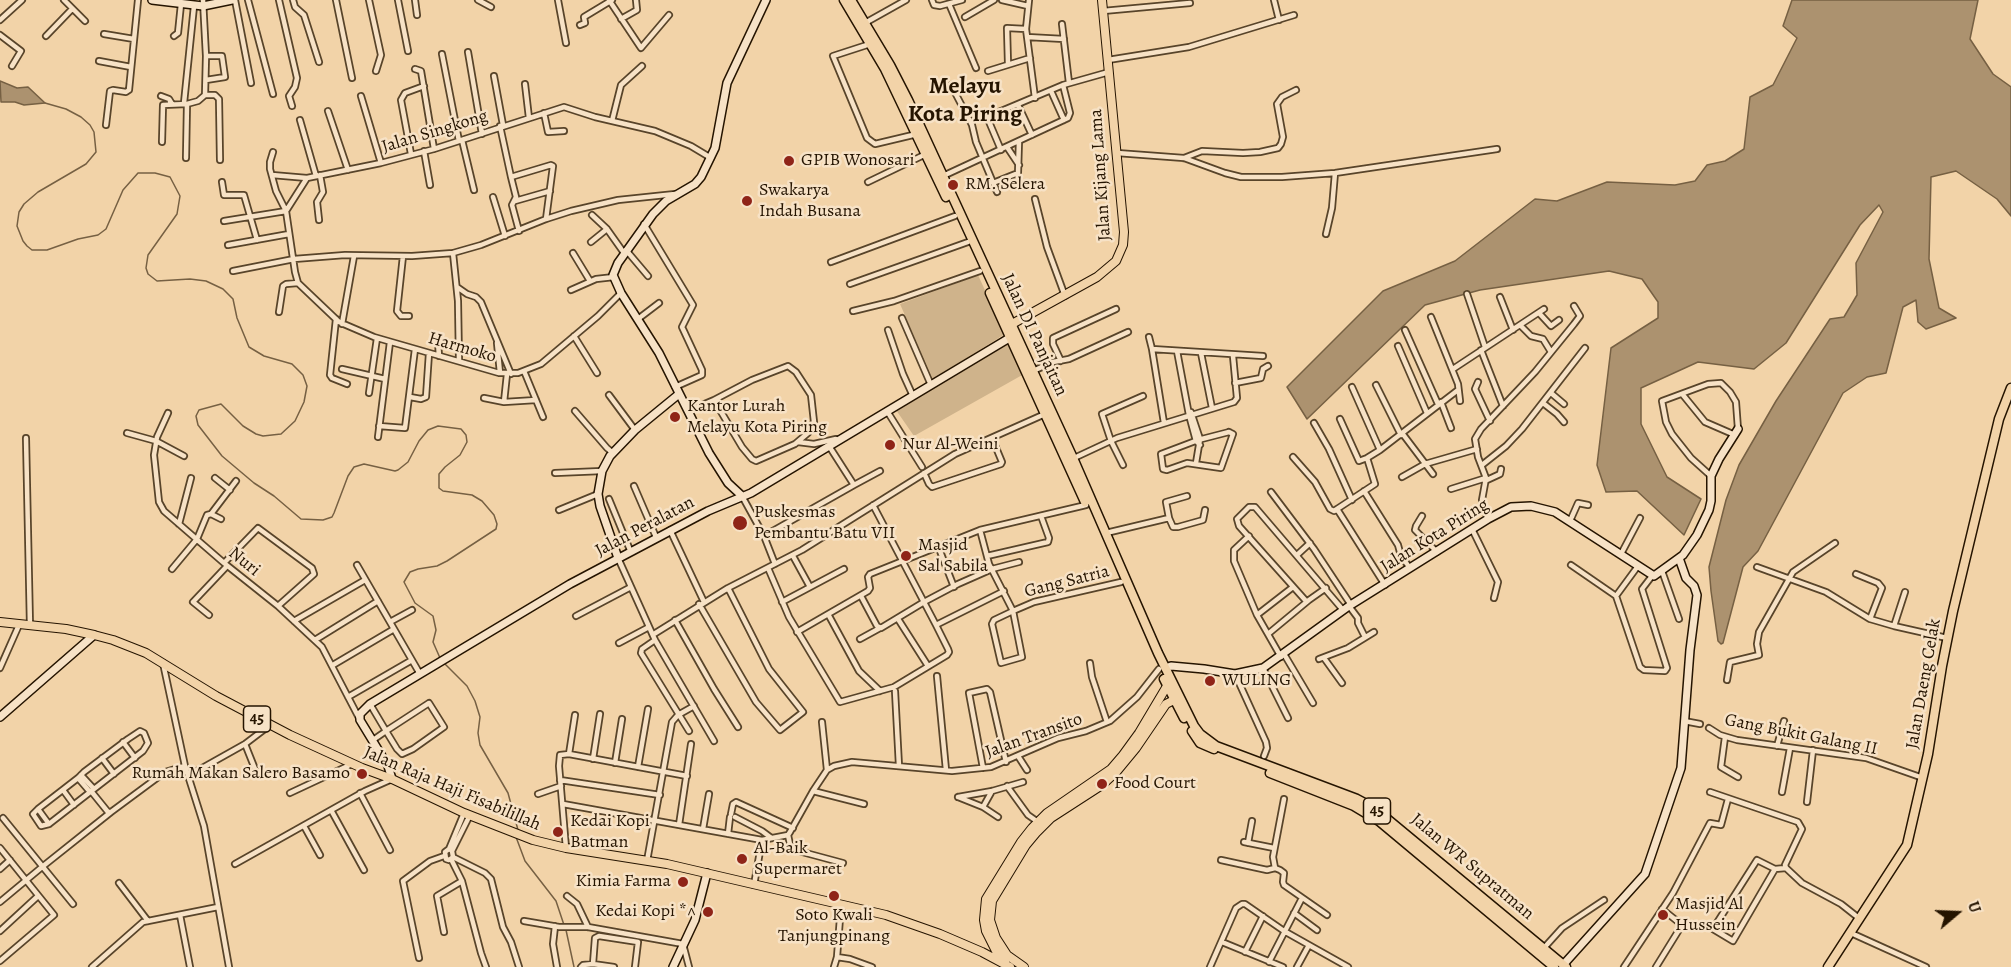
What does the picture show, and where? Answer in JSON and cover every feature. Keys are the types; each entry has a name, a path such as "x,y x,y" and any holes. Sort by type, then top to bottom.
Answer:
{"highway":[{"name":"Jalan DI Panjaitan","path":"844,0 885,69 917,134 943,176 1033,371 1079,481 1104,533 1159,668"},
{"name":"Jalan DI Panjaitan","path":"851,0 890,65 980,271 1070,460"},
{"name":"Jalan Daeng Celak","path":"1828,967 1908,845 1923,778 1947,638 1999,419 2011,388"},
{"name":"Jalan DI Panjaitan","path":"1079,481 1086,505 1172,693"},
{"name":"Jalan WR Supratman","path":"1172,693 1200,743 1312,786 1379,821 1561,966"},
{"name":"Jalan WR Supratman","path":"1312,786 1357,799 1374,808 1561,966"}],"main road":[{"name":"Jalan Kijang Lama","path":"1012,324 1065,296 1109,268 1121,251 1124,232 1102,0"},
{"name":"Jalan Raja Haji Fisabilillah","path":"0,622 66,629 113,640 146,653 216,696 270,725 352,764 392,778 467,814 533,840 707,873 903,920 982,951"},
{"name":"45","path":"1024,967 1007,955 996,938 990,920 992,901 1026,845 1036,833 1051,818 1100,782 1136,748 1172,693"},
{"name":"45","path":"1010,967 990,940 984,920 986,899 1021,842 1038,822 1047,813 1100,782 1172,693"},
{"path":"982,951 990,948 990,940"},
{"name":"45","path":"982,951 1010,967"}],"street":[{"path":"64,0 85,21"},
{"path":"106,125 110,91 128,92 138,0"},
{"path":"152,0 194,6 233,0 251,83"},
{"path":"248,0 273,94"},
{"path":"279,0 297,78 290,96 292,106"},
{"path":"293,0 295,7 304,15 319,62"},
{"path":"336,0 352,78"},
{"path":"369,0 381,55 376,71"},
{"path":"398,0 408,51"},
{"path":"415,0 417,15"},
{"path":"478,0 491,7"},
{"path":"558,0 566,43"},
{"path":"580,25 585,23 584,17 610,0 641,48 669,15"},
{"path":"621,19 637,10 636,0"},
{"path":"766,0 727,83 718,134 711,158 699,180 659,207 644,224 615,269 614,277 621,293 659,353 718,468 728,483 742,496 764,536 775,564"},
{"path":"865,22 906,0"},
{"path":"932,0 937,6 962,0"},
{"path":"965,17 994,0"},
{"path":"1002,0 1028,6"},
{"path":"1029,0 1026,29 1035,98"},
{"path":"1274,0 1279,20"},
{"path":"0,20 18,1"},
{"path":"203,3 206,56 205,95"},
{"path":"1103,11 1190,3"},
{"path":"174,36 178,33 181,4"},
{"path":"949,4 976,68"},
{"path":"186,158 186,104 194,6"},
{"path":"46,36 72,9"},
{"path":"1107,60 1175,51 1294,15"},
{"path":"943,176 1064,120 1070,113 1062,24"},
{"path":"1008,64 1007,27 1026,29"},
{"path":"104,34 134,39"},
{"path":"0,35 21,51 12,66"},
{"path":"1027,37 1064,39"},
{"path":"870,44 833,56 864,133 869,142 875,144 917,134"},
{"path":"468,52 482,134"},
{"path":"442,54 460,141 474,190"},
{"path":"206,56 222,56 225,77 224,79 206,80"},
{"path":"988,71 1030,58"},
{"path":"99,61 131,67"},
{"path":"612,121 621,85 642,66"},
{"path":"415,69 421,71 434,149"},
{"path":"1001,150 987,117 1066,84 1109,72"},
{"path":"494,76 516,196 512,205 519,231"},
{"path":"525,84 529,118"},
{"path":"951,85 972,125 982,158 997,192"},
{"path":"411,154 400,103 405,93 424,86"},
{"path":"1184,158 1202,151 1243,153 1278,148 1283,137 1277,104 1282,97 1296,90"},
{"path":"1051,91 1064,120"},
{"path":"162,142 162,106 186,104 198,101 205,95 215,95 219,99 220,160"},
{"path":"161,96 169,99 172,104"},
{"path":"360,96 381,163"},
{"path":"1018,105 1032,135"},
{"name":"Jalan Singkong","path":"272,175 307,178 381,163 460,141 558,108 567,108 655,131 691,146 711,158"},
{"path":"328,111 348,170"},
{"path":"544,113 548,132 564,130"},
{"path":"300,120 323,192 317,202 319,220"},
{"path":"993,183 1018,174 1019,141"},
{"path":"1007,147 1019,165"},
{"path":"1116,153 1184,158 1241,177 1282,177 1335,173 1497,149"},
{"path":"424,151 430,185"},
{"path":"273,152 270,162 272,175 285,211 298,283 283,286 279,312"},
{"path":"868,182 929,153"},
{"path":"512,177 551,165 554,168 546,219"},
{"path":"1326,234 1332,208 1335,173"},
{"path":"224,221 285,211 307,178"},
{"path":"222,182 224,195 244,195 256,240"},
{"path":"513,201 550,191"},
{"path":"233,271 294,259 453,253 519,231 546,219 618,200 678,194"},
{"path":"493,197 505,236"},
{"path":"1035,199 1047,247 1065,296"},
{"path":"592,215 648,276"},
{"path":"831,261 955,216"},
{"path":"644,224 693,305 682,327 702,370 702,375 675,387"},
{"path":"591,242 607,229"},
{"path":"228,245 289,234"},
{"path":"850,284 968,242"},
{"path":"453,253 457,287 459,361"},
{"path":"573,253 590,281"},
{"path":"342,324 354,256"},
{"path":"403,256 396,307 398,314 409,316"},
{"path":"853,311 894,301 980,271"},
{"path":"571,290 596,279 614,277"},
{"name":"Harmoko","path":"298,283 342,324 377,338 500,374 524,371 541,364 621,293"},
{"path":"457,287 481,302 496,338 509,374 504,402"},
{"path":"1467,294 1503,406"},
{"path":"1500,297 1513,330"},
{"path":"638,319 659,303"},
{"path":"1488,519 1482,500 1486,479 1475,439 1580,316 1574,306"},
{"path":"1062,361 1053,344 1053,338 1116,309"},
{"path":"1453,369 1544,309"},
{"path":"1539,313 1551,326 1559,320"},
{"path":"1431,317 1453,369 1460,401"},
{"path":"902,318 931,385"},
{"path":"336,319 330,375 347,384"},
{"path":"1520,325 1531,336 1543,339 1551,352"},
{"path":"888,330 913,396"},
{"path":"1405,330 1451,428"},
{"path":"1033,371 1128,332"},
{"path":"574,336 597,373"},
{"name":"Jalan Peralatan","path":"360,720 360,714 370,704 570,584 630,550 751,493 1011,336"},
{"path":"1149,337 1164,423"},
{"path":"369,393 377,338"},
{"path":"496,338 500,374"},
{"path":"434,341 438,342 439,356"},
{"path":"378,436 390,342"},
{"path":"1398,346 1427,413"},
{"path":"1482,465 1506,446 1543,403 1585,348"},
{"path":"379,426 405,428 415,349"},
{"path":"1152,349 1263,357"},
{"path":"1177,351 1190,413 1199,442 1196,463"},
{"path":"410,397 421,399 426,397 429,353"},
{"path":"1201,353 1212,408"},
{"path":"1070,460 1111,441 1190,413 1236,401 1233,356"},
{"path":"688,411 752,380 788,366 796,372 806,387 813,401 815,417 811,429 798,442 767,458 754,461 742,447 714,400"},
{"path":"1235,382 1261,378 1263,369 1268,366"},
{"path":"342,369 385,380"},
{"path":"524,371 543,417"},
{"path":"1478,382 1475,389 1490,421"},
{"path":"1571,565 1616,596 1640,667 1644,670 1665,671 1642,589 1652,576 1679,558 1691,545 1705,521 1711,501 1711,476 1736,432 1736,402 1721,383 1708,384 1662,401 1666,422 1672,434 1691,458 1711,476"},
{"path":"1376,385 1401,434 1433,474"},
{"path":"1352,387 1380,450"},
{"path":"1340,419 1359,461 1380,450 1458,390"},
{"path":"1551,393 1564,404"},
{"path":"680,394 635,430 613,453 602,471 598,494 602,514 618,558 649,627 714,741"},
{"path":"1683,394 1705,422 1736,432"},
{"path":"609,395 635,430"},
{"path":"1123,465 1102,418 1103,412 1143,396"},
{"path":"484,398 504,402 536,400"},
{"path":"1543,403 1564,422"},
{"path":"575,411 613,453"},
{"path":"887,411 923,470 928,484 932,487 1001,464 992,438"},
{"name":"Nuri","path":"168,413 156,441 154,455 159,502 164,512 278,606 315,640 333,665 360,720"},
{"path":"689,731 641,653 642,649 655,637 701,603 793,556 923,470 1046,413"},
{"path":"1314,423 1329,449 1352,500"},
{"path":"1229,432 1233,434 1223,467 1196,463 1183,463 1165,471 1160,457 1165,452 1229,432"},
{"path":"127,433 156,441 184,456"},
{"path":"798,442 818,444 845,437"},
{"path":"26,438 30,626"},
{"path":"829,446 854,485"},
{"path":"1402,477 1425,464 1477,449"},
{"path":"1293,457 1316,482 1330,509 1334,511 1376,483 1367,458"},
{"path":"1451,489 1500,474 1501,469"},
{"path":"555,473 602,471"},
{"path":"764,536 880,471"},
{"path":"179,524 191,478"},
{"path":"215,478 230,490"},
{"path":"172,569 197,539 207,515 211,514 236,481"},
{"path":"634,486 656,537"},
{"path":"1364,491 1410,568"},
{"path":"1271,492 1310,543 1348,607"},
{"path":"559,510 598,494"},
{"path":"1187,496 1165,504 1173,527 1203,520 1205,510"},
{"path":"609,499 630,550"},
{"path":"1570,521 1578,503 1588,505"},
{"path":"768,568 797,632 840,702 894,687 949,652 873,505"},
{"path":"797,632 870,590 868,575 980,530 1086,505"},
{"path":"1306,602 1239,526 1237,519 1250,506 1255,507 1326,588 1358,618 1365,637"},
{"name":"Jalan Kota Piring","path":"1159,668 1173,666 1235,674 1263,668 1348,607 1511,507 1524,506 1555,512 1652,576"},
{"path":"1337,510 1385,585"},
{"path":"211,514 221,519"},
{"path":"987,556 1048,542 1049,538 1041,516"},
{"path":"1422,516 1415,530 1437,552"},
{"path":"1104,533 1169,518"},
{"path":"1621,554 1640,518"},
{"path":"208,615 193,602 254,531 260,529 314,571 314,574 278,606"},
{"path":"1472,529 1498,580 1494,598"},
{"path":"670,530 701,603 756,702 780,730 803,712 769,669 728,588"},
{"path":"980,530 992,569 1013,611"},
{"path":"1249,536 1234,550 1232,556 1237,571 1257,615 1313,703"},
{"path":"1297,555 1310,543"},
{"path":"1727,680 1730,662 1759,655 1757,644 1760,632 1795,570 1825,552 1835,543"},
{"path":"938,546 954,587"},
{"path":"793,556 810,586"},
{"path":"1561,966 1645,874 1680,768 1697,595 1695,586 1686,578 1679,558"},
{"path":"860,639 954,587 992,569 1019,562"},
{"path":"357,565 420,674"},
{"path":"1616,596 1638,566"},
{"path":"1757,567 1826,592 1870,619 1947,638"},
{"path":"782,602 844,569"},
{"path":"1662,571 1679,619"},
{"path":"1856,574 1878,583 1882,588 1870,619"},
{"path":"294,621 365,580"},
{"name":"Gang Satria","path":"1013,611 1023,657 1001,663 992,624 994,620 1013,611 1034,602 1121,582"},
{"path":"576,616 631,587"},
{"path":"1257,615 1293,587"},
{"path":"1268,634 1326,588"},
{"path":"936,624 1004,591"},
{"path":"1894,626 1905,592"},
{"path":"861,596 880,628"},
{"path":"315,640 378,601"},
{"path":"390,622 412,610"},
{"path":"828,614 859,671 879,691"},
{"path":"898,619 928,666"},
{"path":"675,620 738,727"},
{"path":"0,668 19,625"},
{"path":"620,643 649,627"},
{"path":"333,665 394,628"},
{"path":"1342,683 1322,658 1374,632"},
{"path":"0,717 94,635"},
{"path":"348,697 411,660"},
{"path":"163,663 185,766 204,826 229,967"},
{"path":"1090,663 1092,677 1107,722"},
{"name":"Jalan Transito","path":"827,770 836,765 852,762 946,770 983,768 1006,762 1058,738 1086,731 1119,715 1137,697 1159,668"},
{"path":"1263,668 1288,718"},
{"path":"1235,674 1267,745 1264,756"},
{"path":"937,676 946,770"},
{"path":"983,768 969,693 987,688 990,692 1006,762"},
{"path":"895,691 899,766"},
{"path":"370,704 386,731 397,749 403,754 442,730 444,725 429,703 386,731 373,740"},
{"path":"647,861 672,722 678,715 694,706"},
{"path":"638,767 648,709"},
{"path":"593,759 600,714"},
{"path":"569,754 575,715"},
{"path":"615,763 622,719"},
{"path":"236,864 392,778 388,766 360,720"},
{"path":"1778,746 1784,721"},
{"path":"822,722 827,770 788,835 791,849 843,863"},
{"path":"1684,722 1700,724"},
{"path":"188,776 245,744 270,725"},
{"name":"Gang Bukit Galang II","path":"1709,728 1725,737 1866,758 1923,778"},
{"path":"140,731 147,739 147,747 135,758 49,824 42,827 33,816 38,809 79,776 140,731"},
{"path":"1725,737 1720,767 1738,777"},
{"path":"123,742 135,758"},
{"path":"245,744 257,774"},
{"path":"679,825 691,744"},
{"path":"1782,792 1790,747"},
{"path":"1807,802 1813,750"},
{"path":"566,848 560,780 560,756 562,754 687,776"},
{"path":"1018,756 1027,770"},
{"path":"102,758 114,774"},
{"path":"290,794 352,764"},
{"path":"0,902 111,812 165,772 185,766"},
{"path":"79,776 108,812 111,812"},
{"path":"560,780 660,795"},
{"path":"998,817 983,807 958,796 992,791 1023,782"},
{"path":"538,794 561,786"},
{"path":"1007,786 1028,815 1038,822"},
{"path":"63,790 74,805"},
{"path":"813,791 864,804"},
{"path":"983,807 992,791"},
{"path":"1710,792 1798,822 1801,832 1786,868"},
{"path":"360,794 390,850"},
{"path":"703,829 709,794"},
{"path":"1284,799 1272,862 1275,868 1284,873 1284,885 1327,915"},
{"path":"1624,967 1673,893 1710,823 1721,825 1728,799"},
{"path":"728,834 733,804 736,802 793,828"},
{"path":"562,804 762,840 788,835"},
{"path":"38,809 49,824"},
{"path":"331,810 364,870"},
{"path":"467,814 451,850 486,967"},
{"path":"732,816 770,837"},
{"path":"3,818 73,904"},
{"path":"1252,821 1246,843 1274,848"},
{"path":"304,826 320,855"},
{"path":"754,885 762,840"},
{"path":"0,848 54,915 0,961"},
{"path":"418,958 403,881 430,861 444,856 445,852 451,850"},
{"path":"444,856 448,860 452,858 484,873 491,879 503,927 511,942 519,967"},
{"path":"0,869 10,860"},
{"path":"1221,860 1267,870 1275,868"},
{"path":"1775,869 1733,941 1713,929 1757,860 1775,869 1786,868 1802,883 1841,904 1860,919"},
{"path":"673,967 695,920 707,873"},
{"path":"444,932 437,896 462,882"},
{"path":"119,883 148,921"},
{"path":"0,931 38,896"},
{"path":"567,896 577,904 588,927"},
{"path":"1262,967 1302,898"},
{"path":"1543,949 1562,928 1604,900"},
{"path":"1211,967 1238,905 1245,904 1284,931 1348,967"},
{"path":"834,967 837,957 841,905"},
{"path":"92,967 143,922 218,906"},
{"path":"1656,967 1682,925 1662,909"},
{"path":"1294,913 1317,930"},
{"path":"180,915 190,967"},
{"path":"1245,952 1263,916"},
{"path":"524,921 555,926 588,927 683,944"},
{"path":"555,926 553,944 557,967"},
{"path":"1851,933 1926,967"},
{"path":"593,964 596,938 599,936 638,942 635,967"},
{"path":"1222,942 1283,967"},
{"path":"683,944 689,967"},
{"path":"1297,967 1309,945"},
{"path":"0,950 5,957"},
{"path":"837,957 872,967"},
{"path":"581,967 593,964 614,967"}],"shaded area":[{"path":"1792,0 1978,0 1970,39 1993,74 2011,87 2011,216 1997,199 1956,171 1931,177 1929,259 1939,308 1956,318 1926,329 1918,322 1916,300 1903,307 1886,373 1867,377 1843,393 1758,551 1743,567 1721,644 1718,641 1709,567 1726,500 1739,465 1776,401 1830,319 1844,317 1857,295 1856,263 1883,212 1879,205 1860,225 1786,343 1754,369 1698,362 1641,388 1641,424 1667,477 1701,499 1684,535 1637,491 1606,492 1597,465 1611,348 1658,318 1658,302 1642,279 1609,271 1480,290 1425,305 1307,419 1287,387 1383,291 1455,261 1535,199 1557,201 1607,182 1675,185 1695,181 1707,165 1725,161 1744,149 1750,97 1773,85 1797,38 1783,26"},
{"path":"0,81 17,88 28,87 45,103 24,105 15,102 1,102"},
{"path":"978,275 1005,334 933,379 900,304"},
{"path":"1009,341 1024,374 914,436 896,410"}],"waterway":[{"path":"45,103 66,109 90,125 94,132 96,152 86,164 38,192 24,204 19,212 17,226 27,246 32,250 47,250 78,239 98,235 106,229 123,190 138,173 155,173 170,177 180,196 177,214 148,255 146,268 148,274 157,281 190,279 206,281 223,289 233,299 237,318 249,347 264,356 292,364 303,375 307,386 304,402 295,421 281,434 263,436 256,434 243,426 221,404 199,410 196,416 198,425 222,456 254,483 274,496 301,519 323,520 332,517 348,476 354,467 364,464 398,470 408,462 419,441 428,430 438,426 461,429 466,435 467,442 460,455 439,474 439,488 443,491 472,495 482,501 494,515 496,529 447,561 437,566 410,572 404,582 415,603 433,616 436,630 433,642 440,658"},
{"path":"443,662 467,686 475,701 480,717 478,733 480,745 508,793 518,830"},
{"path":"516,837 525,861 556,901 564,925"},
{"path":"566,930 574,967"}],"place":[{"name":"GPIB Wonosari","path":"789,161"},
{"name":"RM. Selera","path":"953,185"},
{"name":"Swakarya Indah Busana","path":"747,201"},
{"name":"Kantor Lurah Melayu Kota Piring","path":"675,417"},
{"name":"Nur Al-Weini","path":"890,445"},
{"name":"Puskesmas Pembantu Batu VII","path":"740,523"},
{"name":"Masjid Sal Sabila","path":"906,556"},
{"name":"WULING","path":"1210,681"},
{"name":"Rumah Makan Salero Basamo","path":"362,774"},
{"name":"Food Court","path":"1102,784"},
{"name":"Kedai Kopi Batman","path":"558,832"},
{"name":"Al-Baik Supermaret","path":"742,859"},
{"name":"Kimia Farma","path":"683,882"},
{"name":"Soto Kwali Tanjungpinang","path":"834,896"},
{"name":"Kedai Kopi *^","path":"708,912"},
{"name":"Masjid Al Hussein","path":"1663,915"}],"district":[{"name":"Melayu Kota Piring","path":"965,101"}]}
